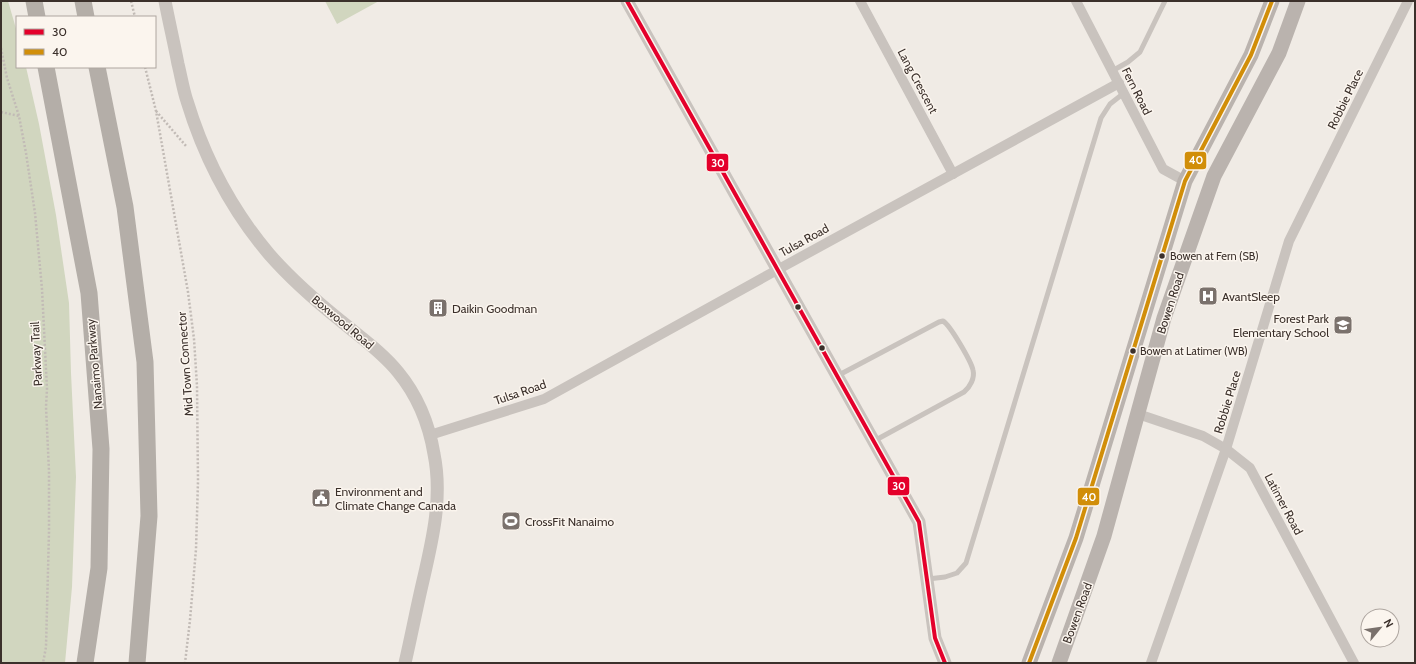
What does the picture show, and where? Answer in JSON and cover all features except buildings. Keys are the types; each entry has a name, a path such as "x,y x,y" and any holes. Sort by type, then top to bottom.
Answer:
{"highway":[{"path":"34,1 37,16"},
{"path":"83,1 86,16"},
{"name":"Nanaimo Parkway","path":"46,68 88,293 101,449 99,568 85,663"},
{"path":"96,68 125,207 145,362 149,516 137,663"}],"main road":[{"name":"Bowen Road","path":"1030,660 1076,538 1185,181 1251,55 1272,1"},
{"name":"Bowen Road","path":"1059,663 1104,536 1164,318 1214,176 1279,53 1298,1"}],"street":[{"name":"Boxwood Road","path":"165,1 186,99 198,136 225,193 269,254 297,282 330,312 365,340 397,371 415,398 424,416 430,435 437,471 438,492 433,537 405,663"},
{"path":"628,1 836,376 919,522 935,638 945,663"},
{"name":"Lang Crescent","path":"860,1 953,174"},
{"name":"Fern Road","path":"1076,1 1162,170 1185,181"},
{"name":"Robbie Place","path":"1151,663 1226,449 1289,242 1408,1"},
{"name":"Tulsa Road","path":"430,435 544,399 1119,83"},
{"name":"Latimer Road","path":"1138,414 1203,436 1226,449 1250,468 1354,663"}],"lane":[{"path":"1112,71 1128,62 1140,52 1165,1"},
{"path":"927,579 945,577 957,573 966,563 1101,118 1110,104 1124,93"},
{"path":"836,376 939,322 943,321 952,329 973,370 972,381 969,388 873,442"}],"path":[{"path":"132,1 135,16"},
{"name":"Parkway Trail","path":"1,48 8,84 19,116 26,153 35,213 42,289 47,389 46,407 49,532 46,647 44,663"},
{"name":"Mid Town Connector","path":"145,68 156,111 188,292 194,339 197,386 198,465 196,549 185,663"},
{"path":"156,111 186,146"},
{"path":"1,112 19,116"}],"green space":[{"path":"1,1 8,1 16,29 16,68 26,68 39,124 56,215 69,303 76,477 72,587 65,663 1,663"},
{"path":"325,1 379,1 337,24"}],"transit line":[{"name":"30","path":"627,1 919,522 935,638 945,663"},
{"name":"40","path":"1029,663 1076,538 1185,181 1251,55 1272,1"}],"place":[{"name":"Bowen at Fern (SB)","path":"1162,256"},
{"name":"AvantSleep","path":"1208,296"},
{"name":"Daikin Goodman","path":"438,308"},
{"name":"Forest Park Elementary School","path":"1343,325"},
{"name":"Bowen at Latimer (WB)","path":"1133,351"},
{"name":"Environment and Climate Change Canada","path":"321,498"},
{"name":"CrossFit Nanaimo","path":"511,521"}]}
